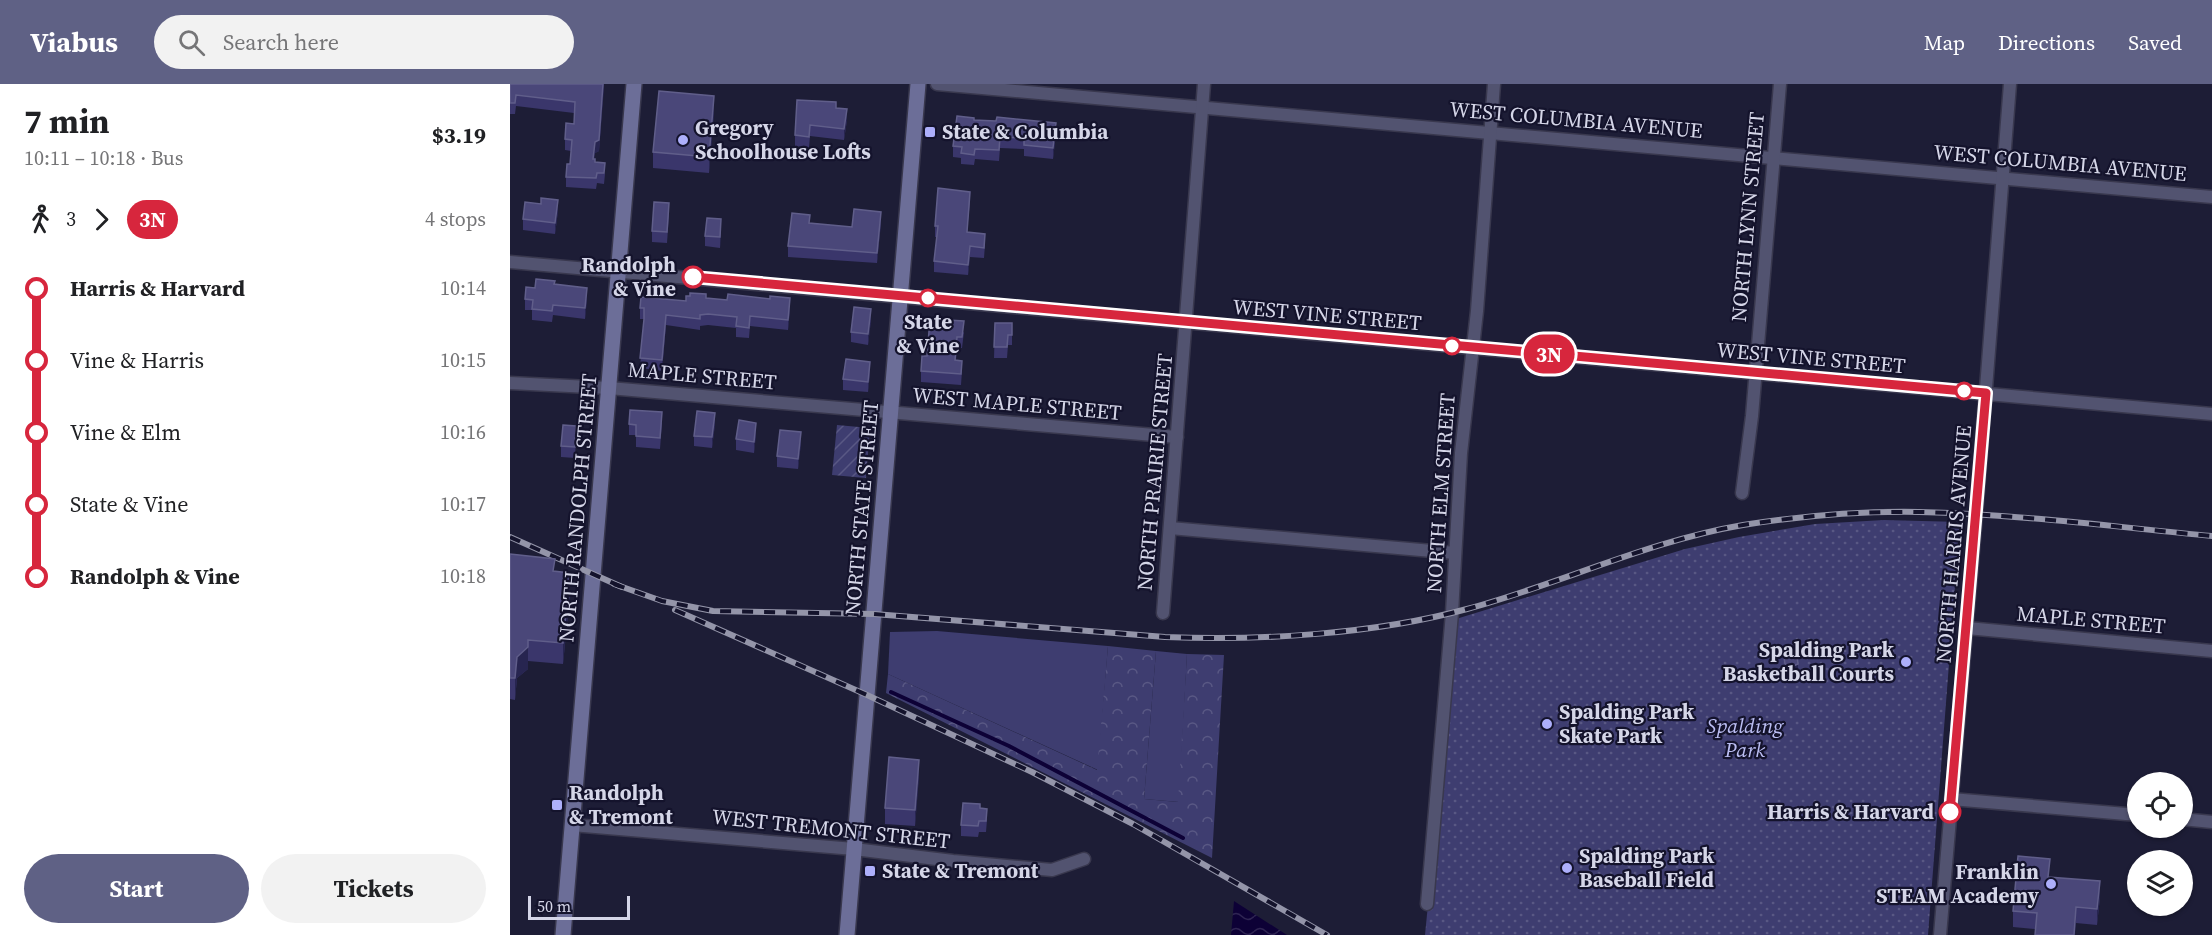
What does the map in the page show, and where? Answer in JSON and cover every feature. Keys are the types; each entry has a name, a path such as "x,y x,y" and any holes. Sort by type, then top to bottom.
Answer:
{"main road":[{"name":"NORTH RANDOLPH STREET","path":"563,935 634,84"},
{"name":"NORTH STATE STREET","path":"847,935 918,84"}],"street":[{"name":"WEST COLUMBIA AVENUE","path":"937,84 2212,197"},
{"name":"NORTH PRAIRIE STREET","path":"1163,613 1204,84"},
{"name":"NORTH ELM STREET","path":"1427,904 1461,453 1477,312 1494,84"},
{"name":"NORTH LYNN STREET","path":"1742,493 1754,390 1780,84"},
{"name":"NORTH HARRIS AVENUE","path":"1940,935 2010,84"},
{"name":"WEST VINE STREET","path":"510,262 2212,414"},
{"name":"MAPLE STREET","path":"510,383 609,388 890,412"},
{"name":"WEST MAPLE STREET","path":"890,412 1177,437"},
{"path":"1170,528 1455,553"},
{"name":"MAPLE STREET","path":"1966,628 2212,651"},
{"path":"1951,799 2127,814"},
{"path":"2193,820 2212,822"},
{"name":"WEST TREMONT STREET","path":"572,825 854,849 1052,870 1084,859"}],"green space":[{"path":"837,425 870,428 866,478 832,475"},
{"name":"Spalding Park","path":"1884,520 1960,522 1928,935 1425,935 1456,619 1685,549 1815,524"},
{"path":"937,631 1108,646 1098,770 888,674 890,632"},
{"path":"1108,646 1156,651 1144,799 1178,802 1187,654 1224,655 1212,858 886,693 888,674 1097,770"},
{"path":"1156,651 1187,654 1179,802 1144,799"}],"water":[{"path":"1234,901 1287,935 1231,935"}],"building":[{"path":"510,84 603,84 599,140 595,142 593,159 595,162 605,163 604,173 597,173 596,178 566,177 567,164 570,164 572,140 565,139 566,123 574,124 575,102 516,95 515,103 510,103"},
{"name":"Gregory Schoolhouse Lofts","path":"659,91 714,96 709,157 653,152"},
{"path":"797,100 836,102 836,108 847,109 844,129 810,125 809,137 795,135"},
{"path":"957,116 974,118 974,120 996,121 997,117 1056,123 1053,148 1024,145 1024,138 1000,137 999,150 975,149 974,155 961,153 962,147 953,146"},
{"path":"938,188 970,192 967,232 985,234 984,248 970,246 968,265 934,261 938,226 935,226"},
{"path":"541,198 558,200 555,223 523,219 525,202 541,204"},
{"path":"654,202 669,203 667,232 652,231"},
{"path":"854,209 881,212 877,253 788,246 792,213 810,215 809,223 852,227"},
{"path":"707,218 721,219 720,237 705,236"},
{"path":"536,279 587,288 585,308 553,305 552,311 532,309 533,300 525,299 526,287 535,288"},
{"path":"690,293 706,294 706,298 727,300 728,294 770,299 770,296 790,298 788,320 750,316 749,328 736,326 737,317 708,314 700,315 700,319 666,315 662,360 640,358 644,319 644,308 640,308 641,297 686,301 686,296 690,296"},
{"path":"854,307 871,309 868,334 851,332"},
{"path":"930,319 964,321 962,337 957,337 955,360 962,361 961,374 921,371 922,356 927,356"},
{"path":"995,323 1012,323 1012,335 1008,335 1007,347 994,347"},
{"path":"846,359 870,362 868,382 843,379"},
{"path":"630,410 662,412 660,438 636,436 636,425 629,424"},
{"path":"697,411 715,413 712,437 694,436"},
{"path":"739,420 756,423 754,442 736,439"},
{"path":"563,425 576,426 575,447 561,446"},
{"path":"780,430 801,432 798,459 777,456"},
{"path":"510,554 555,559 553,571 570,573 563,643 528,640 528,647 517,657 515,678 510,678"},
{"path":"1790,653 1797,656 1798,664 1791,667 1785,664 1784,657"},
{"path":"889,757 919,760 915,810 885,808"},
{"path":"963,803 980,804 980,808 987,809 986,821 979,821 978,826 961,825"},
{"path":"2018,856 2050,859 2048,877 2100,881 2097,909 2076,907 2074,935 2035,935 2037,913 2013,911"}],"waterway":[{"path":"891,692 1009,746 1183,838"}],"railway":[{"path":"614,584 662,601 713,611 874,614 1165,637 1239,638 1356,630 1432,618 1502,599 1673,541 1743,525 1809,517 1875,512 1956,513 2212,536"},
{"path":"510,537 622,587"},
{"path":"675,610 867,695 1032,772 1133,824 1327,935"}],"bus line":[{"name":"3N","path":"693,277 1986,393 1950,812"}],"place":[{"name":"State & Columbia","path":"930,132"},
{"name":"Gregory Schoolhouse Lofts","path":"683,140"},
{"name":"Randolph & Vine","path":"693,277"},
{"name":"State & Vine","path":"928,298"},
{"name":"Spalding Park Basketball Courts","path":"1906,662"},
{"name":"Spalding Park Skate Park","path":"1547,724"},
{"name":"Randolph & Tremont","path":"557,805"},
{"name":"Harris & Harvard","path":"1950,812"},
{"name":"Spalding Park Baseball Field","path":"1567,868"},
{"name":"State & Tremont","path":"870,871"},
{"name":"Franklin STEAM Academy","path":"2051,884"}]}
